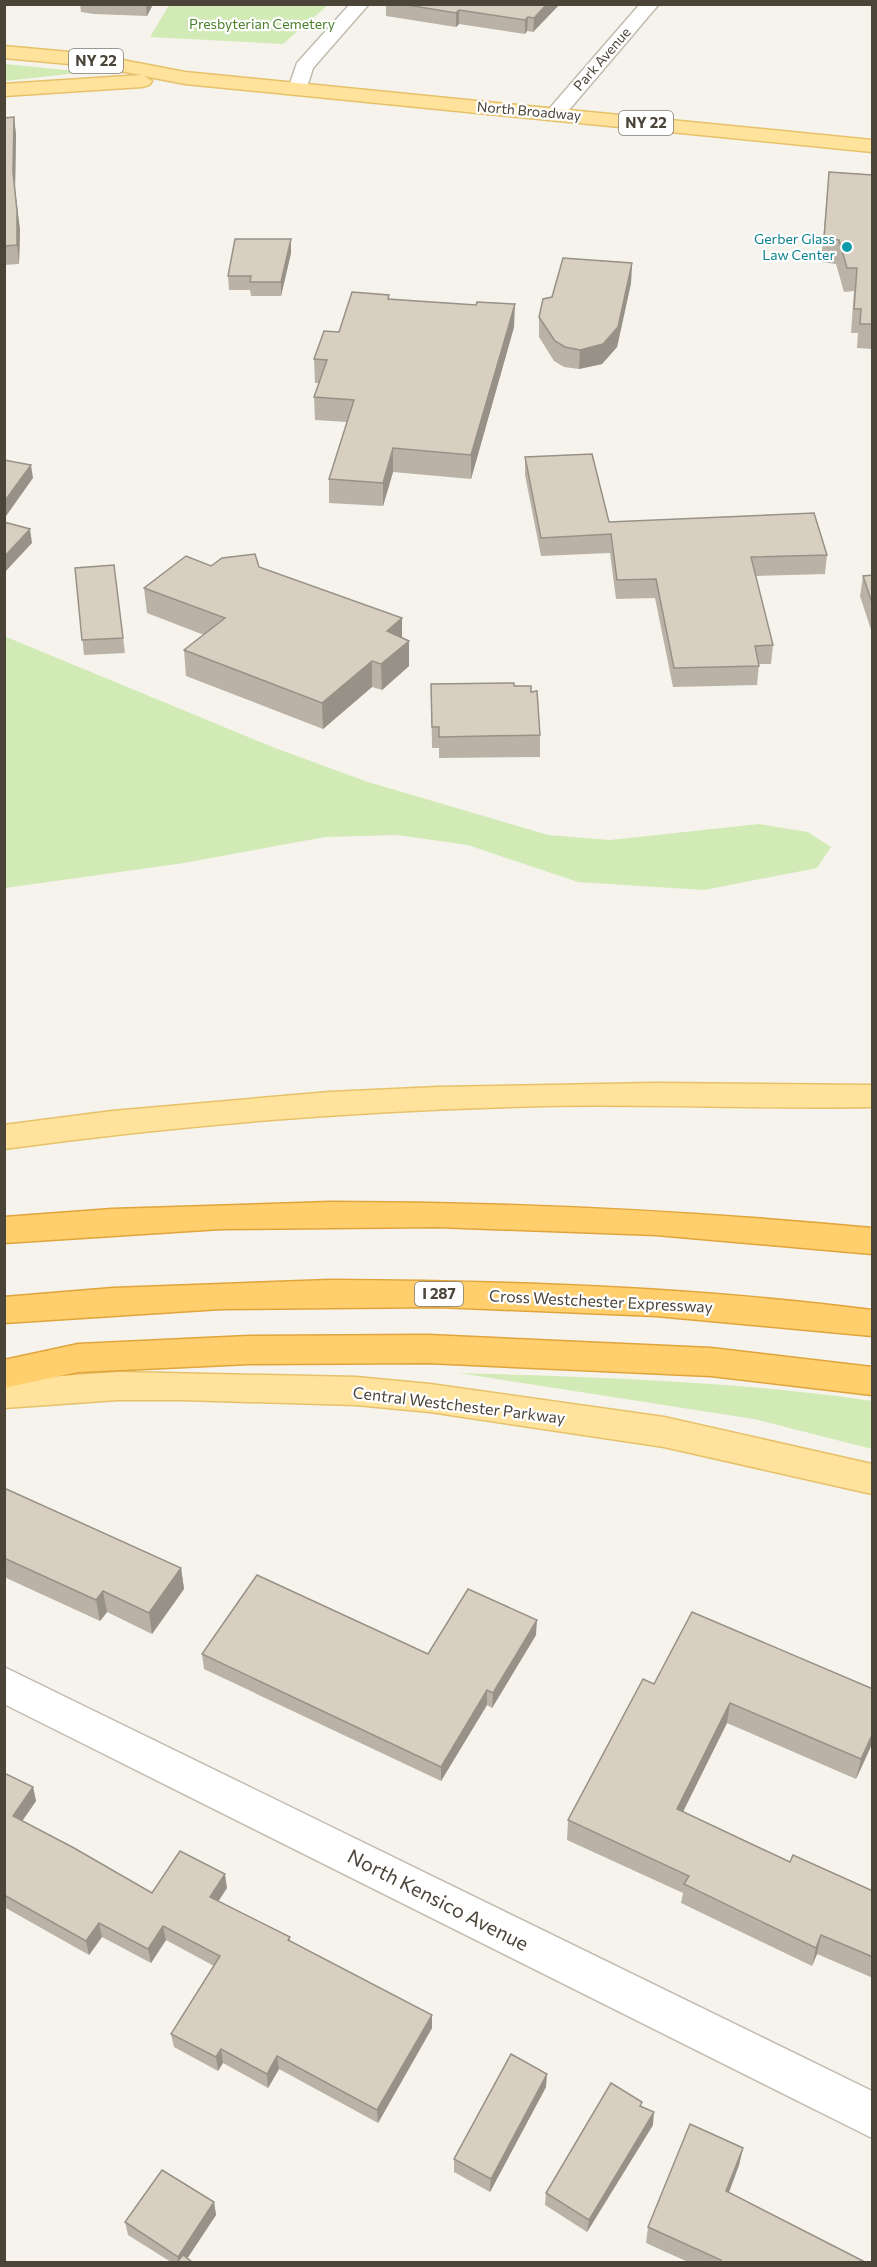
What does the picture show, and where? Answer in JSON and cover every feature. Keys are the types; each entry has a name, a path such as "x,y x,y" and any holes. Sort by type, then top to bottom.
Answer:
{"highway":[{"path":"4,1230 174,1219 326,1214 475,1214 639,1221 873,1241"},
{"name":"Cross Westchester Expressway","path":"4,1310 172,1299 323,1294 473,1294 624,1300 776,1311 873,1323"},
{"path":"4,1374 78,1358 249,1350 428,1349 711,1362 873,1381"}],"main road":[{"name":"North Broadway","path":"4,52 91,60 185,78 873,146"},
{"name":"North Broadway","path":"4,90 185,78"},
{"path":"4,1137 161,1118 303,1106 513,1096 873,1096"},
{"name":"Central Westchester Parkway","path":"4,1394 118,1386 182,1386 356,1391 420,1397 664,1432 873,1479"}],"street":[{"path":"298,88 304,67 360,4"},
{"name":"Park Avenue","path":"556,114 650,4"},
{"name":"North Kensico Avenue","path":"4,1684 873,2115"}],"green space":[{"name":"Presbyterian Cemetery","path":"169,5 328,5 283,44 150,37"},
{"path":"5,64 76,71 78,73 5,81"},
{"path":"4,636 275,748 368,782 548,835 610,840 759,824 808,832 831,847 817,868 704,890 578,882 468,845 397,835 325,837 184,863 5,888"},
{"path":"459,1373 718,1384 872,1401 872,1449 754,1419"}],"building":[{"path":"401,4 547,4 534,18 528,17 525,20 459,10 456,13"},
{"path":"14,117 13,172 17,211 17,245 4,246 4,118"},
{"name":"Gerber Glass Law Center","path":"829,172 873,175 873,324 860,324 861,309 854,309 857,268 847,268 839,240 824,239"},
{"path":"235,239 291,239 281,282 250,282 251,276 228,276"},
{"path":"563,258 632,263 618,327 603,344 580,350 565,347 555,341 539,317 543,299 552,297"},
{"path":"352,292 389,295 388,299 476,305 477,302 515,304 471,455 393,448 383,483 329,479 354,400 314,397 327,360 314,359 324,331 339,332"},
{"path":"592,454 609,522 814,513 827,555 751,557 773,645 755,646 759,666 674,668 656,579 617,580 611,534 541,538 525,457"},
{"path":"4,460 31,465 4,502"},
{"path":"4,522 30,529 4,557"},
{"path":"255,554 259,567 402,618 387,631 409,641 381,664 372,661 322,703 184,650 225,618 144,588 186,556 211,566 222,558"},
{"path":"114,565 123,638 82,640 75,568"},
{"path":"873,575 873,606 863,576"},
{"path":"514,683 514,686 531,686 531,692 537,691 540,735 439,737 439,727 432,727 431,684"},
{"path":"4,1488 181,1568 149,1613 103,1591 96,1600 4,1558"},
{"path":"257,1575 428,1654 468,1589 537,1620 493,1693 487,1690 441,1767 202,1654"},
{"path":"692,1612 873,1689 873,1733 861,1759 730,1703 677,1809 790,1862 793,1855 873,1891 873,1957 821,1935 816,1948 684,1884 689,1876 568,1820 643,1679 654,1684"},
{"path":"4,1773 33,1787 13,1816 152,1893 180,1851 225,1874 210,1897 290,1937 288,1940 432,2015 377,2110 277,2056 267,2074 221,2049 216,2057 171,2034 220,1956 163,1926 148,1949 99,1923 86,1941 4,1895"},
{"path":"511,2054 547,2074 491,2179 454,2159"},
{"path":"611,2083 642,2102 640,2106 654,2112 589,2220 546,2193"},
{"path":"690,2124 743,2148 726,2191 865,2262 720,2262 721,2260 648,2227"},
{"path":"162,2170 214,2202 178,2257 125,2222"},
{"path":"183,2255 192,2262 177,2262"}],"place":[{"name":"Gerber Glass Law Center","path":"847,247"}]}
